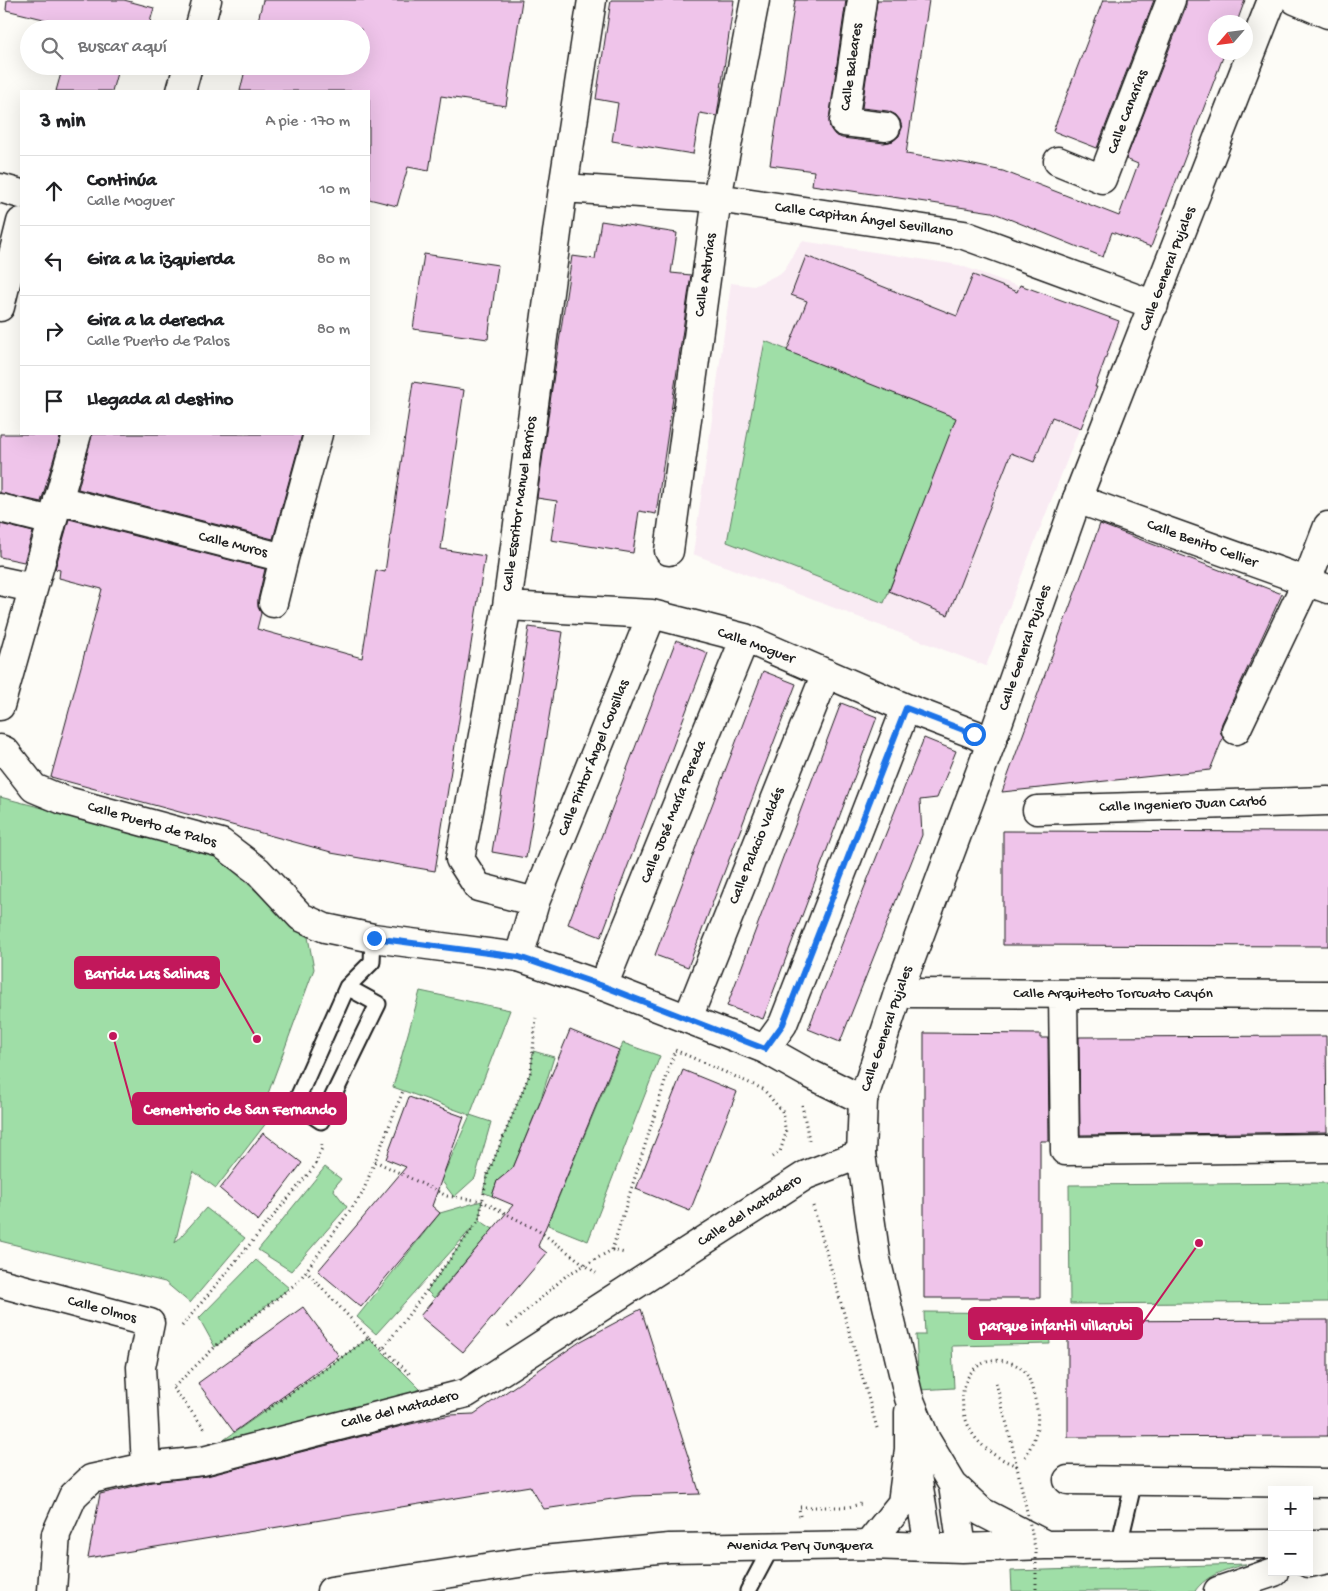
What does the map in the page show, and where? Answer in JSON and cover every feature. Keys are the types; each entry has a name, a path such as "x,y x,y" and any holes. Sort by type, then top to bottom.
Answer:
{"main road":[{"path":"202,20 208,0"},
{"name":"Calle Escritor Manuel Barrios","path":"536,902 478,887 460,859 507,606 563,188 592,0"},
{"name":"Calle Asturias","path":"669,551 717,198 755,0"},
{"name":"Calle Baleares","path":"862,0 844,122 886,127"},
{"name":"Calle Canarias","path":"1058,161 1102,179 1171,0"},
{"name":"Calle General Pujales","path":"909,1398 876,1259 861,1154 863,1100 883,1033 991,743 1077,499 1272,0"},
{"path":"1295,0 1328,14"},
{"path":"181,90 185,75"},
{"path":"0,188 20,194"},
{"name":"Calle Capitan Ángel Sevillano","path":"563,188 717,198 964,234 1154,305"},
{"path":"0,307 20,226"},
{"path":"0,706 76,435"},
{"name":"Calle Muros","path":"0,508 55,510 284,558 318,435"},
{"name":"Calle Benito Cellier","path":"1077,499 1317,585"},
{"path":"1236,730 1317,585 1328,526"},
{"path":"274,603 284,558"},
{"path":"0,581 33,588"},
{"name":"Calle Moguer","path":"507,606 652,614 745,638 906,708 974,734 991,743"},
{"name":"Calle Pintor Ángel Cousillas","path":"536,902 652,614"},
{"name":"Calle José María Pereda","path":"603,986 745,638"},
{"name":"Calle Palacio Valdés","path":"688,1018 826,673"},
{"path":"765,1049 783,1024 906,708"},
{"name":"Calle Puerto de Palos","path":"0,749 5,751 34,788 63,800 221,843 258,871 301,917 325,928 374,938 519,957 603,986 765,1049 863,1100"},
{"name":"Calle Ingeniero Juan Carbó","path":"1038,810 1328,801"},
{"path":"519,957 536,902"},
{"name":"Calle Arquitecto Torcuato Cayón","path":"898,993 1328,995"},
{"path":"1063,994 1065,1151 1328,1148"},
{"name":"Calle del Matadero","path":"52,1591 56,1534 72,1496 91,1479 146,1467 203,1461 467,1393 806,1175 861,1154"},
{"name":"Calle Olmos","path":"0,1283 150,1323 140,1367 146,1467"},
{"path":"868,1545 902,1503 909,1446 909,1398"},
{"path":"909,1398 926,1440 953,1485 982,1512 1045,1545"},
{"path":"909,1446 917,1468 929,1547"},
{"path":"1068,1480 1328,1483"},
{"path":"953,1485 962,1548"},
{"name":"Avenida Pery Junquera","path":"332,1591 542,1560 669,1548 868,1545 962,1548 1045,1545 1268,1544"},
{"path":"1313,1544 1328,1544"},
{"path":"1313,1562 1328,1559"},
{"path":"1218,1591 1268,1574"}],"lane":[{"path":"347,987 378,1004 321,1121 295,1104 347,987 372,962 374,938"},
{"path":"1119,1545 1134,1481"},
{"path":"748,1591 772,1546"}],"path":[{"path":"383,1349 478,1220 486,1176 531,1071 536,1018"},
{"path":"612,1250 675,1050 763,1089 782,1112 786,1133 780,1152 772,1158"},
{"path":"806,1072 800,1092 806,1129 810,1139 802,1155 824,1247 883,1449 909,1446"},
{"path":"168,1393 216,1345 298,1282 362,1194 403,1091"},
{"path":"178,1330 314,1167 322,1148 321,1121"},
{"path":"375,1161 447,1196 482,1201 539,1231 623,1293"},
{"path":"507,1328 567,1276 584,1265 612,1250 630,1254"},
{"path":"306,1271 369,1338 418,1381"},
{"path":"258,1416 369,1338"},
{"path":"1017,1466 1000,1458 980,1444 973,1435 965,1414 962,1397 968,1376 985,1363 1009,1361 1025,1371 1029,1380 1037,1406 1038,1424 1033,1442 1025,1457"},
{"path":"996,1383 1036,1552 1036,1591"},
{"path":"173,1388 207,1430"},
{"path":"803,1546 799,1507 848,1507 863,1504"},
{"path":"1021,1512 1031,1512"}],"shaded area":[{"path":"802,241 959,265 1121,323 986,666 693,554 731,283 754,286 783,272"}],"green space":[{"path":"765,341 957,418 884,603 727,542"},
{"path":"0,797 194,847 214,854 308,937 314,969 262,1110 267,1122 216,1188 193,1171 175,1243 206,1208 245,1238 190,1303 165,1282 0,1241"},
{"path":"420,991 510,1010 470,1115 393,1087"},
{"path":"623,1043 660,1056 588,1241 548,1225"},
{"path":"533,1051 554,1057 540,1102 513,1168 497,1181 492,1196 483,1192 487,1176 531,1071"},
{"path":"470,1115 491,1122 475,1178 454,1197 441,1180"},
{"path":"325,1167 341,1179 333,1189 347,1207 291,1271 258,1250"},
{"path":"1328,1183 1328,1302 1070,1304 1069,1185"},
{"path":"482,1201 479,1220 493,1229 434,1298 427,1291 474,1226 376,1334 357,1317 440,1213"},
{"path":"256,1260 289,1288 215,1347 199,1318"},
{"path":"924,1312 1047,1313 1050,1344 952,1346 954,1388 919,1390 916,1335 925,1335"},
{"path":"369,1338 421,1390 324,1423 218,1444"},
{"path":"1246,1564 1212,1576 1195,1591 1012,1591 1011,1571"}],"building":[{"path":"7,0 124,0 154,8 151,20 48,20 6,10"},
{"path":"263,0 522,0 506,106 441,96 429,171 408,167 397,206 370,199 370,90 240,90 244,75 370,75 370,20 258,20"},
{"path":"611,0 734,0 717,116 700,113 693,154 612,141 618,103 596,99"},
{"path":"795,0 846,0 829,120 830,128 835,135 842,138 884,143 893,141 899,136 902,128 900,120 896,115 888,111 862,108 877,0 929,0 906,154 1003,171 1119,216 1138,164 1126,159 1186,6 1186,0 1245,0 1240,15 1208,15 1208,60 1222,60 1151,247 1112,232 1103,257 992,212 812,185 814,171 770,165"},
{"path":"1103,0 1154,0 1097,148 1053,131"},
{"path":"60,75 116,75 112,90 56,90"},
{"path":"601,221 677,233 671,273 691,275 656,514 639,511 633,553 551,540 557,501 537,498 572,256 595,259"},
{"path":"424,254 498,265 488,339 413,329"},
{"path":"806,256 957,316 973,275 1017,292 1020,285 1119,321 1081,428 1052,417 1034,462 1011,453 948,615 889,591 956,418 787,351 807,301 791,295"},
{"path":"413,382 464,390 441,549 485,556 435,871 331,853 51,777 102,589 59,578 60,570 55,569 69,519 265,569 258,599 258,607 261,613 257,629 362,658 376,570 385,572"},
{"path":"0,434 61,435 41,502 0,493"},
{"path":"92,435 302,435 273,539 78,489"},
{"path":"0,524 33,532 24,562 0,557"},
{"path":"1100,524 1282,594 1222,723 1220,731 1223,738 1210,770 1002,792"},
{"path":"529,627 563,632 526,858 492,852"},
{"path":"676,640 708,653 601,937 568,924"},
{"path":"763,671 796,684 688,967 655,955"},
{"path":"841,703 877,717 763,1019 727,1006"},
{"path":"924,738 956,751 937,798 920,800 922,835 840,1042 808,1029"},
{"path":"1003,831 1328,832 1328,946 1003,945"},
{"path":"570,1030 619,1050 538,1246 547,1253 463,1352 420,1316 513,1205 492,1196 497,1181 513,1168"},
{"path":"924,1033 1040,1034 1040,1038 1048,1038 1049,1141 1040,1141 1040,1298 924,1298"},
{"path":"1326,1036 1327,1132 1080,1135 1079,1037"},
{"path":"683,1070 737,1092 690,1211 636,1189"},
{"path":"409,1097 464,1117 432,1206 440,1213 361,1307 318,1271 406,1167 386,1159"},
{"path":"263,1133 302,1163 258,1221 220,1189"},
{"path":"303,1307 339,1356 234,1432 198,1383"},
{"path":"641,1309 700,1494 633,1496 544,1509 530,1486 88,1558 100,1494 152,1482 207,1476 402,1426 450,1415 474,1414 581,1341"},
{"path":"1328,1320 1328,1436 1068,1437 1068,1321"}],"place":[{"name":"Cementerio de San Fernando","path":"113,1036"},
{"name":"Barrida Las Salinas","path":"257,1039"},
{"name":"parque infantil villarubi","path":"1199,1243"}],"route":[{"path":"374,938 519,957 603,986 765,1049 783,1024 906,708 974,734"}]}
